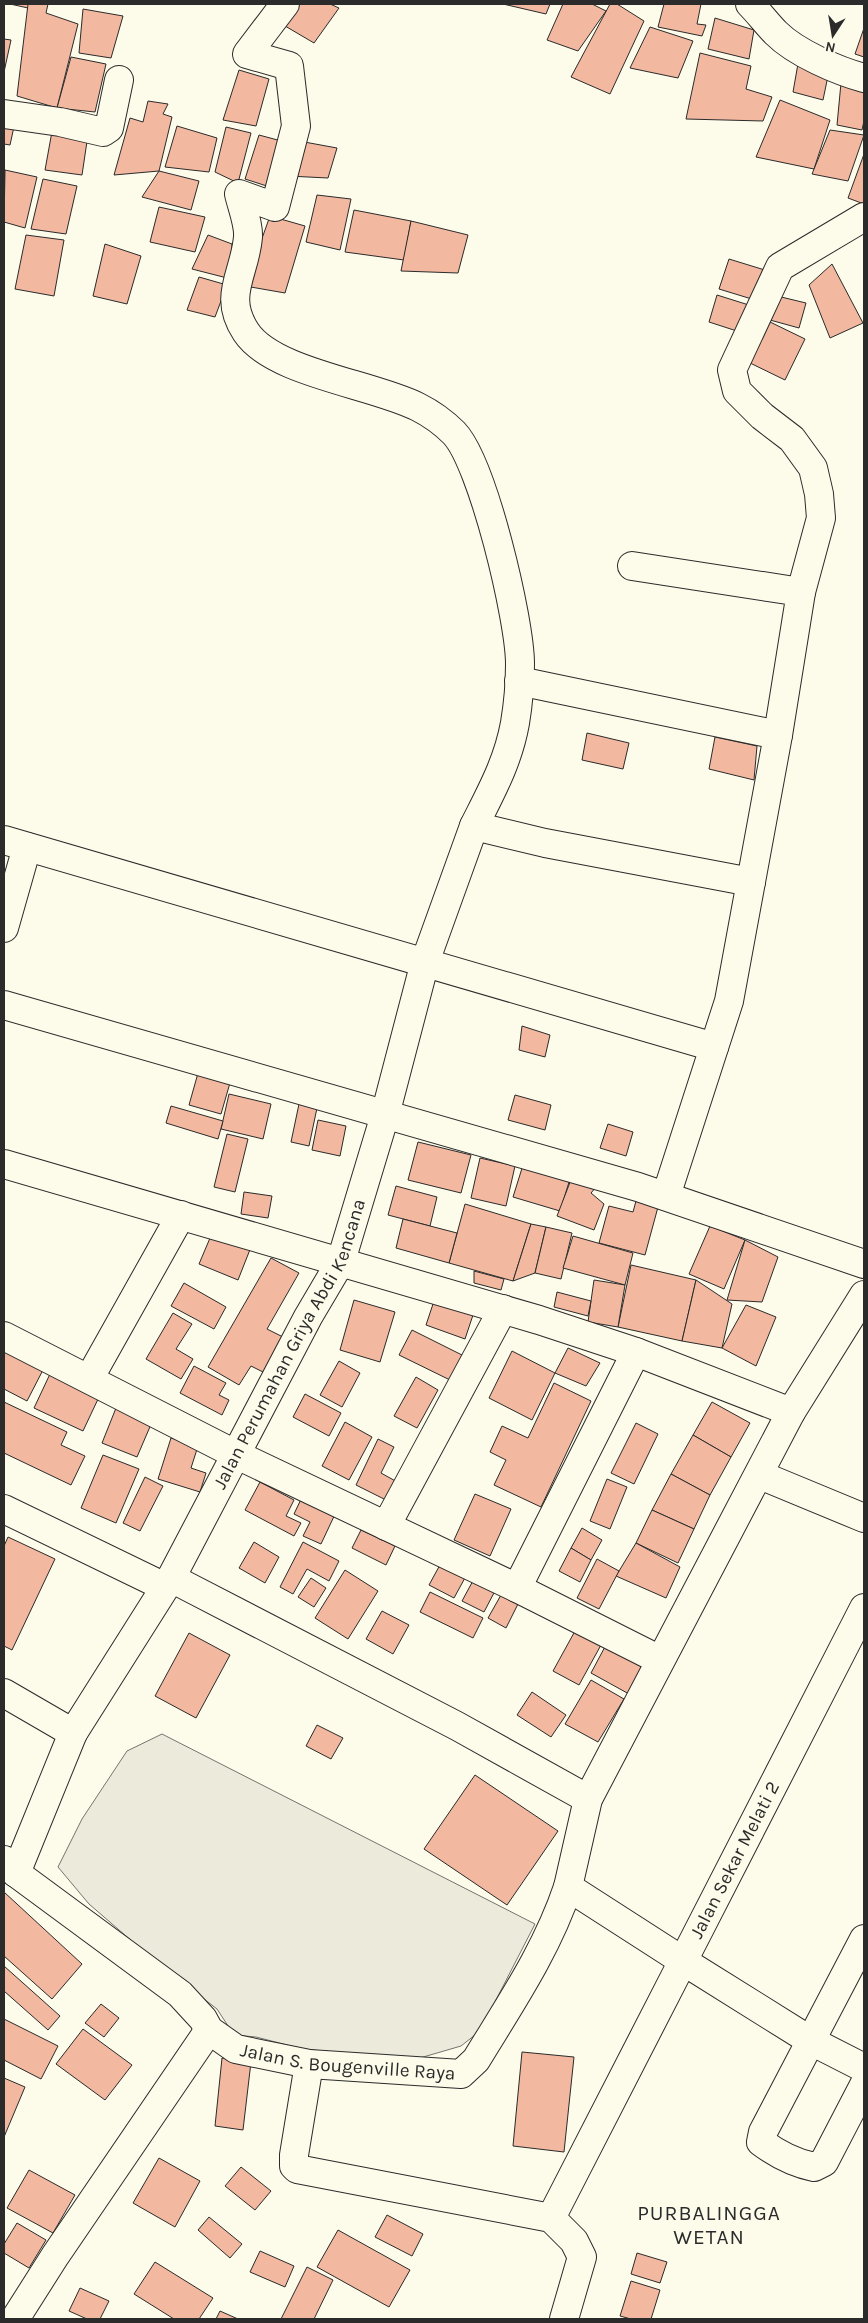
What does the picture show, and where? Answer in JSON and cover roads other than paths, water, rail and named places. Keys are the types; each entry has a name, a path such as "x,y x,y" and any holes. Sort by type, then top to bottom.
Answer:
{"street":[{"name":"Jalan Perumahan Griya Abdi Kencana","path":"10,1867 73,1732 168,1583 308,1317 342,1261 385,1115 425,962 470,838 503,769 515,723 520,664 515,618 493,527 474,465 454,433 420,408 385,393 296,366 262,350 246,333 235,312 235,294 248,236 239,194 275,207 296,126 289,66 247,54 284,4"},
{"path":"750,4 777,34 802,52 864,78"},
{"path":"4,114 60,122 104,132 109,128 119,80"},
{"path":"666,1196 729,1001 778,735 801,592 821,518 819,494 813,468 792,439 762,416 737,391 732,370 780,267 864,217"},
{"path":"632,566 801,592"},
{"path":"518,681 778,735"},
{"path":"470,838 545,843 751,882"},
{"path":"4,928 16,844 714,1047"},
{"path":"4,1006 666,1196 864,1264"},
{"path":"4,1164 503,1309 636,1352 791,1412"},
{"path":"89,1379 181,1215"},
{"path":"568,1887 588,1798 760,1475 791,1412 864,1296"},
{"path":"386,1526 503,1309"},
{"path":"4,1336 235,1454 517,1588 660,1660"},
{"path":"517,1588 636,1352"},
{"path":"760,1475 864,1518"},
{"path":"4,1509 168,1583 457,1726 588,1798"},
{"name":"Jalan Sekar Melati 2","path":"568,1887 683,1961 864,1608"},
{"path":"4,1693 73,1732"},
{"name":"Jalan S. Bougenville Raya","path":"10,1867 180,1994 204,2019 209,2030 236,2049 309,2064 461,2074 476,2060 544,1948 558,1917 568,1887"},
{"path":"864,1939 763,2132 761,2142 771,2150 802,2165 814,2168 824,2162 864,2086"},
{"path":"551,2218 683,1961 811,2042 864,2068"},
{"path":"16,2319 55,2256 209,2030"},
{"path":"309,2064 294,2155 294,2166 297,2169 551,2218 574,2241 582,2256 564,2319"}],"district":[{"name":"PURBALINGGA WETAN","path":"709,2225"}]}
